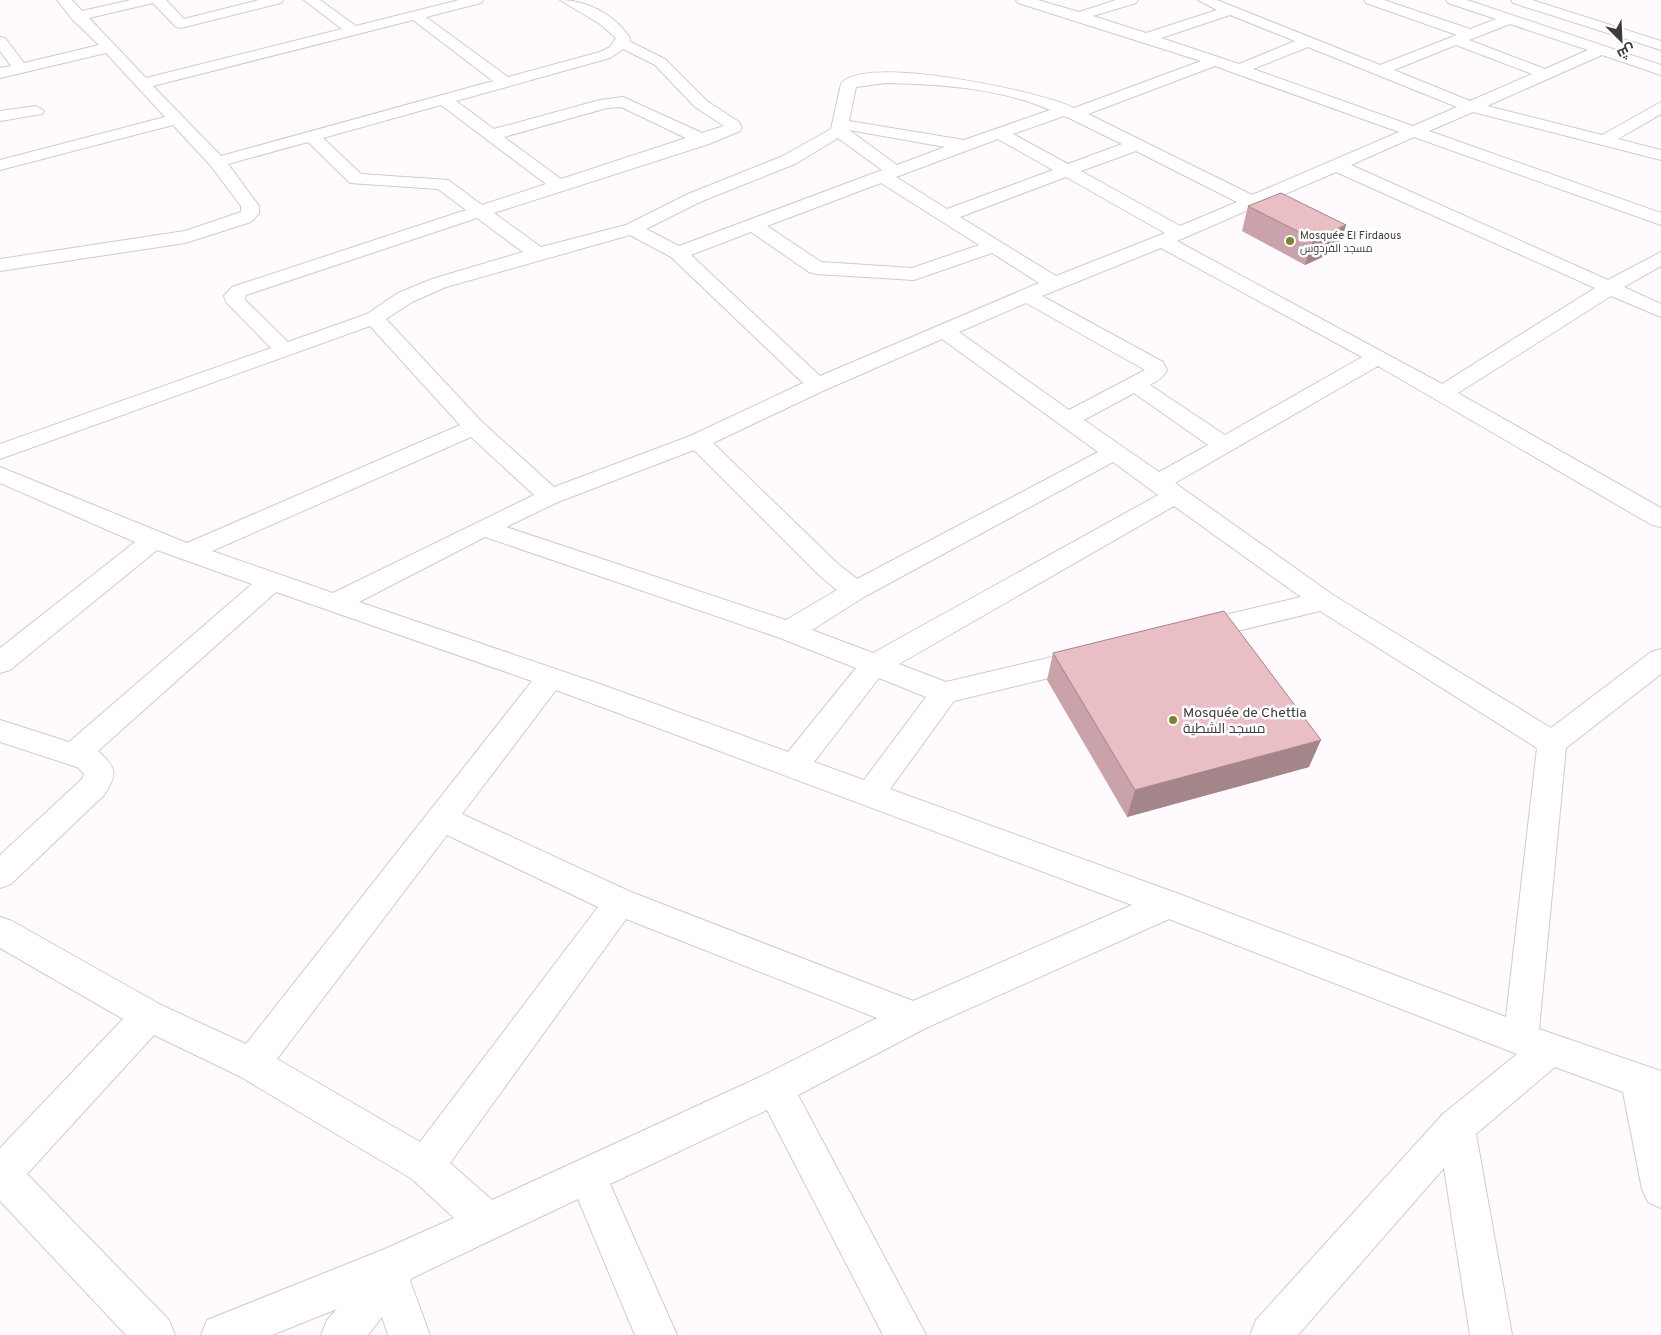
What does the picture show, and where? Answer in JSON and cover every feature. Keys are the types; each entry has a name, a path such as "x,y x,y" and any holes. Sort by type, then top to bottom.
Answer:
{"main road":[{"path":"0,264 185,237 213,230 250,214 250,206 217,162 107,48 64,0"},
{"path":"77,16 150,0"},
{"path":"158,0 181,24 198,21 225,11 276,0"},
{"path":"312,0 353,30"},
{"path":"141,84 476,0"},
{"path":"217,162 605,55 615,50 623,38 611,25 567,0"},
{"path":"1023,0 1079,16 1215,61 1661,219"},
{"path":"1079,16 1131,0"},
{"path":"1371,0 1469,34"},
{"path":"1453,0 1661,70"},
{"path":"1518,0 1661,46"},
{"path":"1147,38 1219,3 1469,106 1661,156"},
{"path":"414,15 506,82"},
{"path":"1381,70 1509,19"},
{"path":"1455,40 1545,74"},
{"path":"0,41 20,68"},
{"path":"1239,70 1309,41"},
{"path":"286,351 236,302 234,296 239,290 480,210 703,140 734,128 733,125 701,104 660,62 620,42"},
{"path":"0,73 107,48"},
{"path":"335,603 483,528 550,498 698,441 817,385 1054,284 1170,237 1601,50"},
{"path":"678,252 890,174 962,145 1070,112 1215,61"},
{"path":"840,128 849,84 871,79 918,79 974,85 1034,98 1070,112 1250,201"},
{"path":"444,100 558,185"},
{"path":"492,135 606,103 623,102 703,140"},
{"path":"1604,140 1661,107"},
{"path":"0,116 36,111"},
{"path":"0,165 176,119"},
{"path":"840,128 890,174 945,216 1054,284"},
{"path":"0,452 374,318 388,306 432,286 538,254 632,229 694,198 789,160 840,128 962,145"},
{"path":"999,133 1068,170 1170,237 1661,519"},
{"path":"311,136 356,179 438,182 480,210 538,254"},
{"path":"945,216 1136,145"},
{"path":"1336,165 1661,311"},
{"path":"753,225 816,268 914,274 993,246"},
{"path":"632,229 678,252 817,385"},
{"path":"1442,394 1609,288 1661,258"},
{"path":"1027,296 1155,367 1154,374 1068,419"},
{"path":"374,318 474,427 550,498"},
{"path":"944,332 1324,601 1552,743"},
{"path":"793,767 874,665 1167,489 1224,445 1378,357"},
{"path":"1134,384 1224,445"},
{"path":"188,552 474,427"},
{"path":"698,441 829,570 855,591"},
{"path":"789,631 855,591 1115,452"},
{"path":"0,474 153,540 273,580 550,678 1168,904 1536,1044 1650,1084 1661,1189"},
{"path":"483,528 789,631 945,693 1114,652"},
{"path":"0,663 153,540"},
{"path":"74,755 273,580"},
{"path":"1172,638 1324,601"},
{"path":"1271,1335 1456,1127 1536,1044 1552,743 1661,659"},
{"path":"252,1064 440,818 550,678"},
{"path":"869,795 945,693"},
{"path":"0,731 87,758 99,770 99,778 93,786 0,875"},
{"path":"440,818 620,902 914,1017"},
{"path":"425,1166 620,902"},
{"path":"222,1335 393,1270 487,1222 775,1088 914,1017 1168,904"},
{"path":"0,931 149,1016 252,1064 425,1166 487,1222"},
{"path":"149,1016 0,1175 154,1335"},
{"path":"775,1088 905,1335"},
{"path":"1456,1127 1491,1335"},
{"path":"587,1175 656,1335"},
{"path":"342,1335 393,1270"},
{"path":"393,1270 409,1335"}],"building":[{"path":"1281,193 1346,225 1313,239 1248,206"},
{"name":"Mosquée de Chettia مسجد الشطية","path":"1224,611 1321,740 1135,790 1053,653"}],"place":[{"name":"Mosquée El Firdaous مسجد الفردوس","path":"1290,241"},
{"name":"Mosquée de Chettia مسجد الشطية","path":"1173,720"}]}
